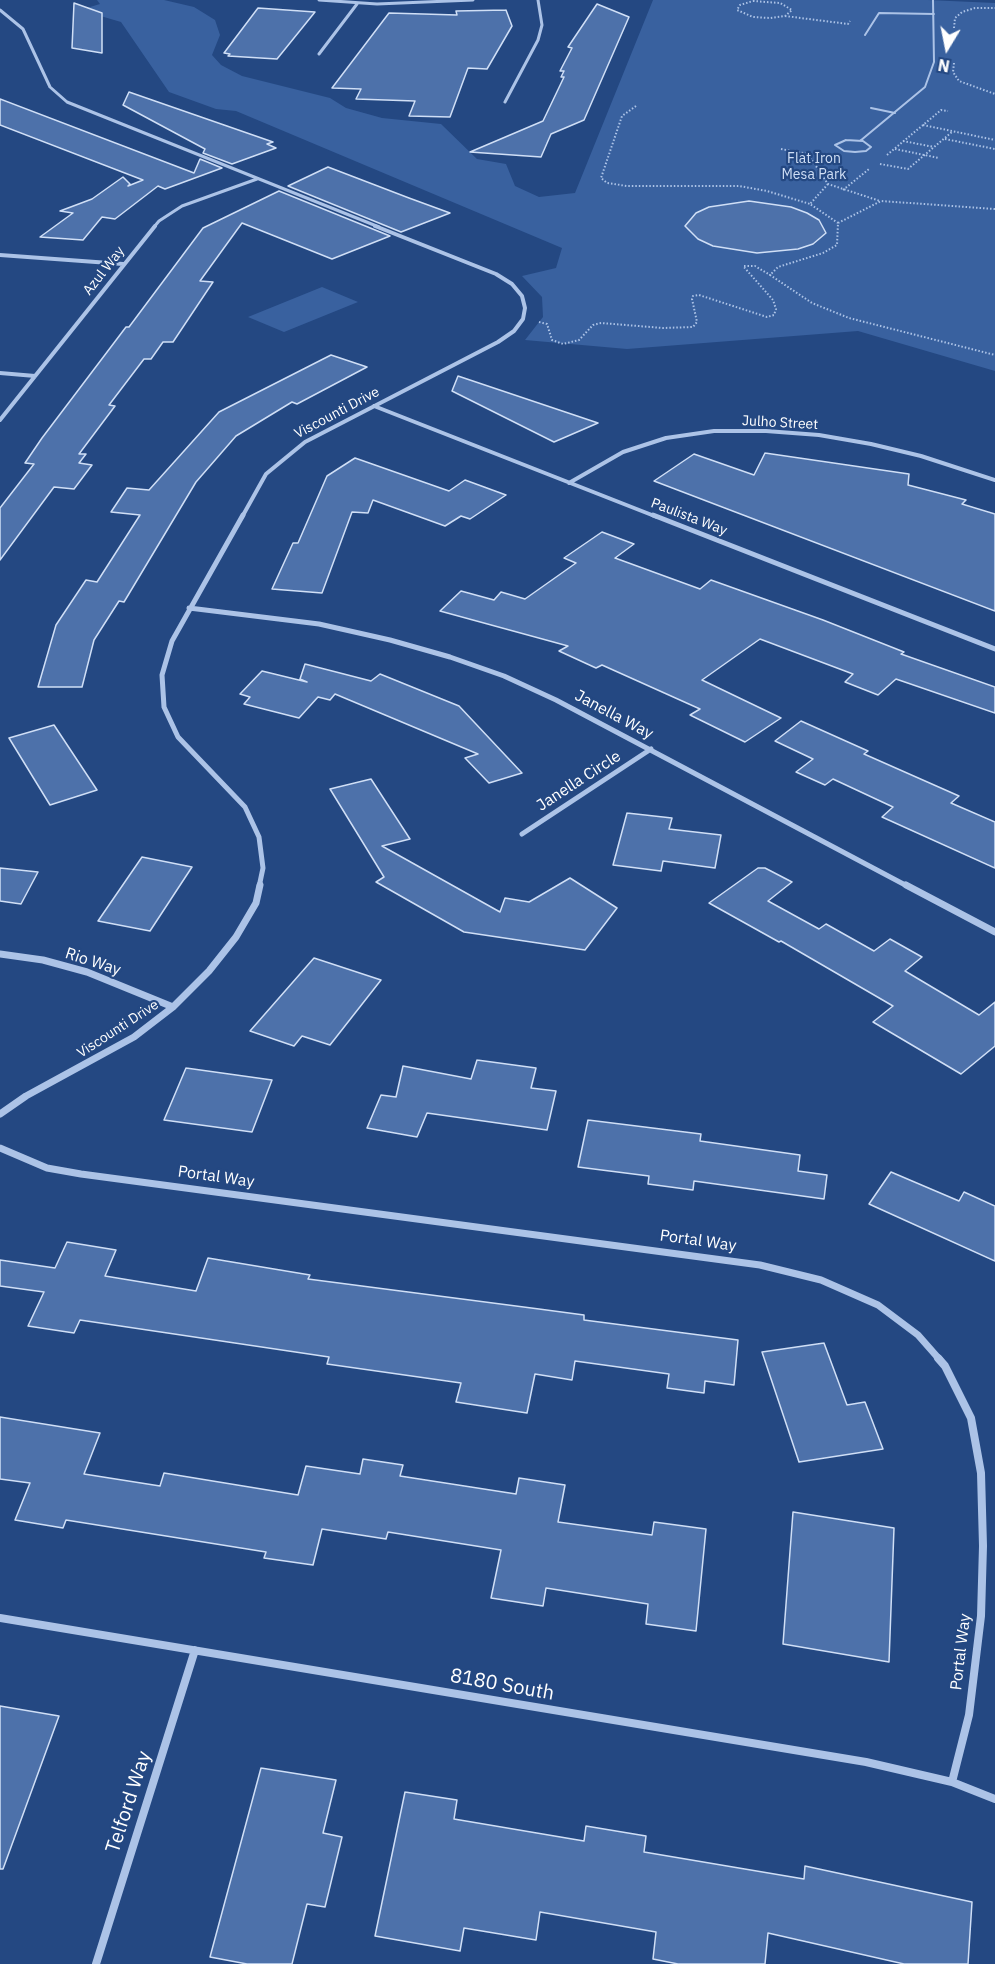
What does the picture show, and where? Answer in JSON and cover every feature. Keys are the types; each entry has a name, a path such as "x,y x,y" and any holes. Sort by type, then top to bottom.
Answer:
{"street":[{"path":"319,0 357,4 473,0"},
{"path":"505,102 538,40 542,25 538,0"},
{"path":"319,54 357,4"},
{"path":"0,10 23,29 50,87 67,102 496,274 512,284 522,296 525,308 523,319"},
{"name":"Azul Way","path":"0,420 150,229 169,213 182,206 258,179"},
{"path":"0,255 123,264"},
{"name":"Viscounti Drive","path":"0,1114 26,1096 83,1067 134,1036 173,1007 209,971 236,937 256,903 263,868 259,837 245,807 178,737 164,707 162,675 172,641 189,608 266,474 305,442 498,342 514,331 523,319"},
{"path":"0,373 35,376"},
{"name":"Paulista Way","path":"374,406 995,649"},
{"name":"Julho Street","path":"569,483 623,452 666,438 714,431 766,431 840,439 921,456 995,480"},
{"name":"Janella Way","path":"189,608 319,624 390,640 450,657 504,676 651,749 995,932"},
{"name":"Janella Circle","path":"522,834 651,749"},
{"name":"Rio Way","path":"0,954 43,960 87,972 173,1007"},
{"name":"Portal Way","path":"0,1148 47,1168 81,1174 760,1265 821,1280 878,1305 918,1335 945,1366 971,1418 981,1473 983,1546 981,1616 969,1715 952,1782"},
{"name":"8180 South","path":"0,1618 866,1762 952,1782 995,1799"},
{"name":"Telford Way","path":"96,1964 195,1650"}],"lane":[{"path":"860,141 868,143 871,147 866,151 855,152 844,151 835,146 842,141 860,141 925,87 934,62 933,0"},
{"path":"865,35 879,13 934,14"},
{"path":"872,108 895,113"}],"path":[{"path":"786,16 790,13 791,8 780,3 753,2 737,7 740,13 753,17 786,16 848,24 853,18"},
{"path":"954,33 955,18 962,12 975,8 995,8"},
{"path":"954,61 954,72 959,81 995,94"},
{"path":"636,106 622,116 601,178 607,183 627,186 739,186 767,191 810,204 838,223"},
{"path":"843,190 941,110 948,111"},
{"path":"922,125 995,140"},
{"path":"876,163 908,169 953,131"},
{"path":"944,139 995,149"},
{"path":"903,141 934,147"},
{"path":"781,149 808,154 828,184 881,201 995,209"},
{"path":"894,149 939,158"},
{"path":"810,204 828,184"},
{"path":"838,223 881,201"},
{"path":"770,275 778,267 823,253 837,245 838,223"},
{"path":"523,319 547,324 552,340 563,344 579,340 593,325 601,323 673,328 693,327 697,322 692,299 693,296 699,295 767,317 774,315 776,309 773,300 743,266 755,266 812,303 849,318 995,356"}],"green space":[{"name":"Flat Iron Mesa Park","path":"97,0 164,0 194,7 215,20 220,35 212,55 221,65 242,76 330,98 346,108 382,118 441,124 477,159 506,164 515,186 539,197 575,193 653,0 928,0 995,3 995,371 858,331 627,349 525,340 543,317 542,297 522,276 556,268 562,248 236,111 216,109 169,92 121,22 80,10 100,4"},
{"path":"322,287 358,302 284,332 248,317"}],"building":[{"path":"74,3 102,13 102,53 72,48"},
{"path":"597,4 629,17 584,120 551,134 541,157 470,152 543,121 564,77 561,77 564,71 560,71 572,48 568,47"},
{"path":"258,8 315,12 277,59 228,56 230,54 224,53"},
{"path":"506,10 512,26 487,69 468,68 450,117 409,116 415,101 356,99 361,89 332,88 389,13 457,15 456,11"},
{"path":"129,92 273,142 267,144 276,148 232,164 203,153 205,149 123,105"},
{"path":"0,99 194,173 200,159 222,168 165,189 158,186 115,219 102,217 83,240 40,237 73,213 60,211 92,199 123,177 130,184 128,186 143,180 0,125"},
{"path":"328,167 450,213 401,232 288,186"},
{"path":"279,191 390,236 332,259 242,223 200,281 213,282 173,342 163,342 151,359 144,359 109,405 115,406 79,454 86,454 79,463 92,465 74,489 54,487 0,560 0,508 34,464 25,463 42,438 203,228"},
{"path":"749,201 791,207 807,213 819,220 826,233 813,244 798,249 757,253 713,246 698,239 685,226 696,213 709,207"},
{"path":"331,355 367,367 297,404 292,402 236,436 196,482 124,602 119,601 94,640 82,687 38,687 56,625 86,580 97,582 140,515 111,512 127,488 149,490 219,412"},
{"path":"458,376 598,423 554,442 452,391"},
{"path":"765,453 909,474 908,485 966,500 962,504 995,514 995,611 654,481 694,454 754,475"},
{"path":"355,458 449,491 465,480 506,495 470,519 461,516 445,526 373,500 368,513 352,512 322,593 272,589 293,543 298,543 327,476"},
{"path":"602,532 634,544 615,558 700,589 711,580 904,652 901,654 995,687 995,713 896,679 878,695 845,682 853,674 760,639 702,680 781,718 745,742 690,715 700,709 602,665 596,668 559,651 568,646 440,611 461,591 494,600 501,592 525,599 576,563 564,558"},
{"path":"305,664 371,681 380,674 459,706 522,773 489,783 465,758 478,754 335,694 330,700 318,697 299,718 244,704 250,697 240,694 262,671 307,682 300,679"},
{"path":"801,721 868,751 864,754 959,796 951,803 995,822 995,868 882,817 893,807 833,779 825,785 796,772 813,759 775,741"},
{"path":"54,725 97,790 50,805 9,738"},
{"path":"371,779 410,839 382,846 500,912 505,898 529,902 570,878 617,908 585,950 464,932 376,882 384,877 330,789"},
{"path":"627,813 672,818 669,829 721,835 715,868 663,861 661,871 613,865"},
{"path":"142,857 192,867 150,931 98,921"},
{"path":"0,868 38,872 21,904 0,901"},
{"path":"758,868 765,868 792,882 768,901 819,929 826,924 874,951 890,939 922,957 905,971 979,1015 995,1002 995,1046 961,1074 873,1022 893,1006 781,941 779,942 709,903"},
{"path":"314,958 381,980 330,1045 302,1036 294,1046 250,1031"},
{"path":"477,1060 536,1068 531,1088 556,1091 547,1130 427,1113 417,1137 367,1128 381,1095 396,1097 403,1066 471,1079"},
{"path":"186,1068 272,1080 252,1132 164,1120"},
{"path":"588,1120 701,1134 700,1141 800,1155 798,1171 827,1175 824,1199 694,1181 693,1190 648,1184 649,1176 578,1167"},
{"path":"891,1172 959,1201 964,1192 995,1206 995,1261 869,1204"},
{"path":"67,1242 116,1250 105,1276 196,1291 208,1258 310,1275 308,1279 584,1315 584,1320 738,1340 734,1385 705,1381 704,1393 667,1388 669,1374 575,1361 572,1380 535,1374 527,1413 456,1402 461,1383 327,1364 329,1357 80,1320 74,1333 28,1326 44,1292 0,1286 0,1260 55,1268"},
{"path":"824,1343 847,1405 865,1402 883,1449 799,1462 762,1352"},
{"path":"0,1417 100,1433 84,1474 160,1486 164,1473 298,1495 306,1466 360,1474 363,1459 403,1465 400,1476 516,1494 519,1478 565,1485 558,1522 652,1535 654,1522 706,1529 696,1631 646,1624 648,1604 546,1588 543,1606 491,1598 501,1550 388,1532 386,1539 322,1529 313,1565 264,1558 266,1552 66,1520 63,1528 15,1520 30,1483 0,1479"},
{"path":"793,1512 894,1528 889,1662 783,1644"},
{"path":"0,1706 59,1716 3,1869 0,1869"},
{"path":"261,1768 336,1780 323,1833 342,1837 325,1907 307,1904 292,1964 247,1964 210,1957"},
{"path":"405,1792 457,1800 454,1819 584,1841 586,1826 646,1836 644,1852 804,1879 805,1866 972,1902 968,1964 904,1964 768,1933 765,1964 678,1964 653,1959 656,1932 540,1912 536,1940 464,1928 460,1951 375,1936"}]}
